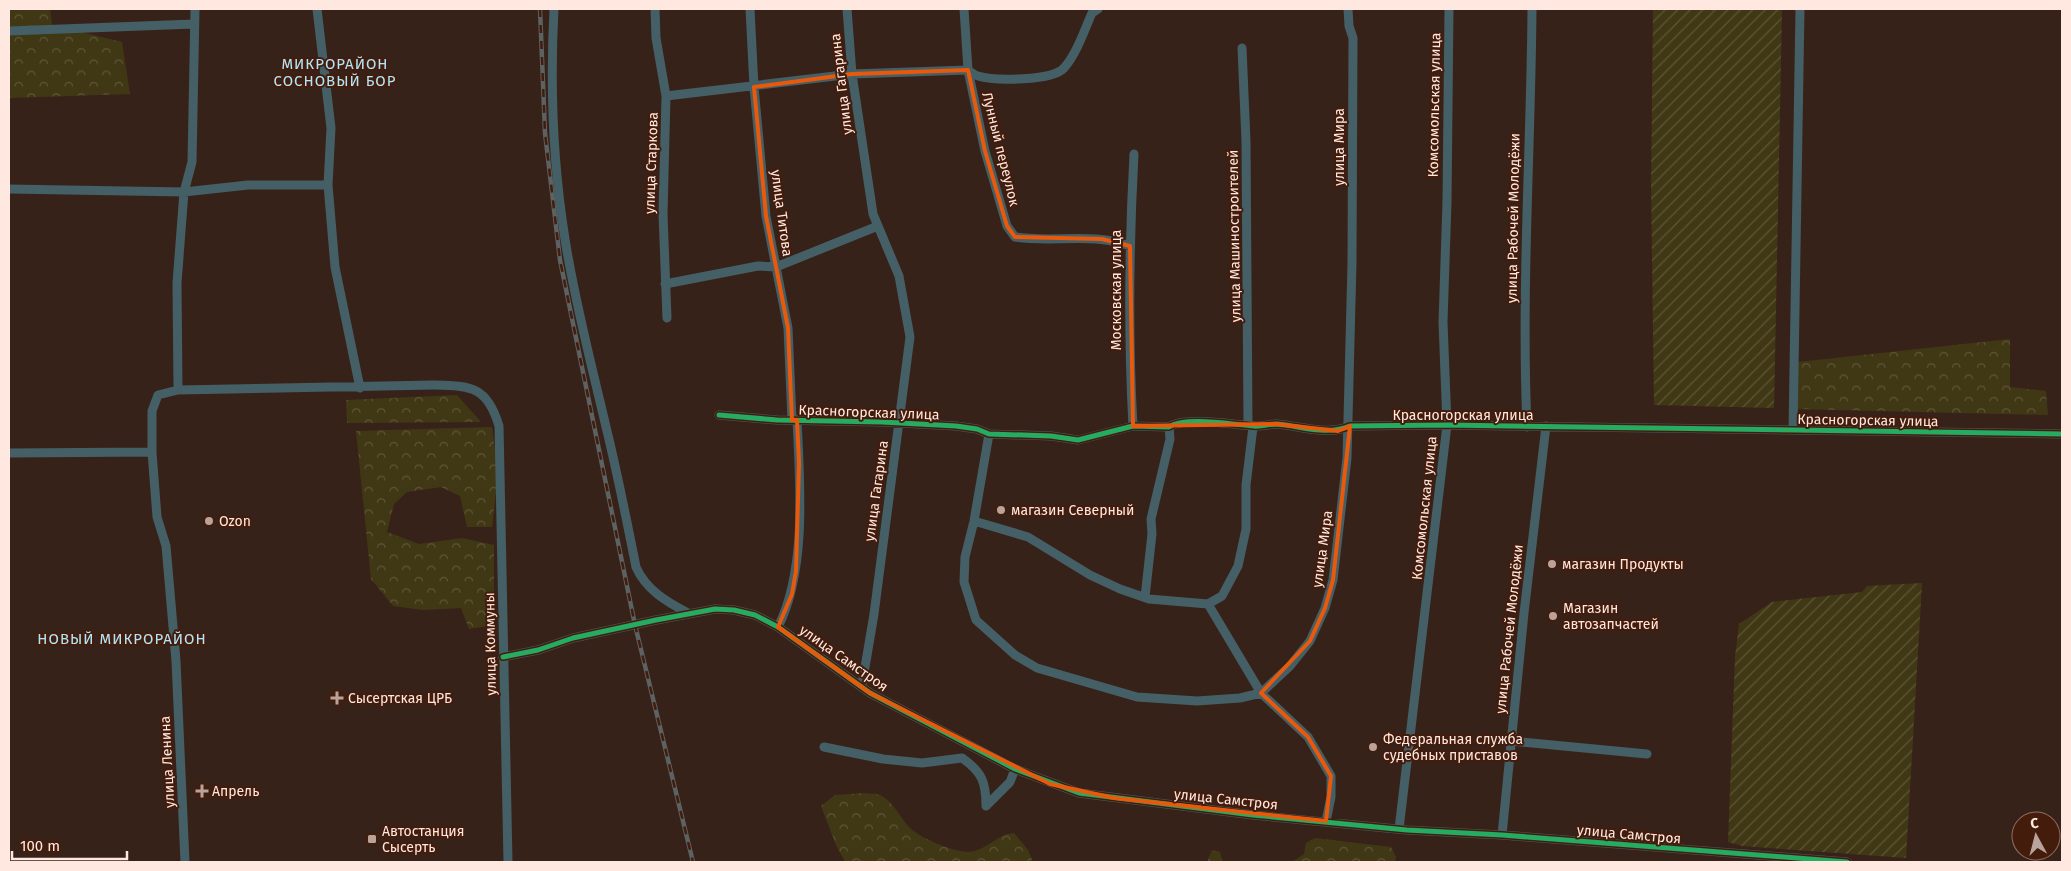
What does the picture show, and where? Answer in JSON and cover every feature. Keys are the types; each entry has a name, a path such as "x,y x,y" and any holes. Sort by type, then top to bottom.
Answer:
{"street":[{"path":"195,9 192,162 184,192 177,283 178,390 360,388 335,267 328,184 331,128 317,9"},
{"path":"554,9 552,50 556,154 565,238 586,343 608,432 636,568 640,576 661,599 688,614"},
{"name":"улица Старкова","path":"655,9 656,38 666,96 663,214 667,318"},
{"name":"улица Титова","path":"750,9 754,87 766,216 788,328 799,463 796,571 792,594 778,627"},
{"name":"улица Гагарина","path":"847,9 852,74 873,214 899,276 910,337 874,614 862,685"},
{"name":"Лунный переулок","path":"964,9 968,70 985,151 1007,226 1015,236 1028,239 1102,239 1130,246"},
{"path":"666,96 852,74 968,70 976,76 988,78 1015,79 1051,75 1063,70 1096,9"},
{"name":"улица Мира","path":"1261,693 1290,666 1310,641 1325,608 1333,580 1350,426 1353,38 1349,26 1348,9"},
{"name":"Комсомольская улица","path":"1399,829 1447,426 1442,322 1447,202 1449,9"},
{"name":"улица Рабочей Молодёжи","path":"1527,427 1525,373 1526,228 1532,9"},
{"path":"1793,430 1800,9"},
{"path":"9,31 194,24"},
{"name":"улица Машиностроителей","path":"1208,604 1222,596 1238,566 1246,529 1246,485 1250,426 1246,141 1242,48"},
{"name":"Московская улица","path":"1133,426 1129,345 1130,246 1134,154"},
{"path":"9,188 184,192 248,185 328,184"},
{"path":"665,284 758,266 776,267 878,226"},
{"name":"улица Коммуны","path":"360,388 466,386 485,397 494,411 499,426 508,862"},
{"name":"улица Ленина","path":"178,390 158,395 155,401 152,411 152,452 157,517 166,546 176,661 186,862"},
{"name":"Красногорская улица","path":"720,415 795,420 956,426 976,429 989,434 1051,436 1078,440 1133,426 1169,427 1174,424 1186,423 1250,426 1276,424 1338,431 1350,426 1546,426 2062,434"},
{"name":"улица Рабочей Молодёжи","path":"1502,835 1546,426"},
{"path":"1145,597 1152,534 1151,519 1170,439 1169,427"},
{"path":"989,434 974,521 965,557 964,582 976,620 1015,655 1038,668 1137,697 1197,701 1240,698 1261,693"},
{"path":"9,453 152,452"},
{"path":"974,521 1028,537 1090,575 1120,589 1145,597 1208,604 1261,693 1308,737 1331,776 1331,797 1326,821"},
{"name":"улица Самстроя","path":"503,657 688,614 715,609 734,610 755,615 778,627 870,692 1015,769 1078,793 1253,815 1399,829 1502,835 1847,862"},
{"path":"1511,741 1647,754"},
{"path":"824,747 883,759 922,763 962,758 972,766 984,782 986,806 1010,782 1015,769"}],"highlighted area":[{"path":"968,70 985,151 1007,226 1015,237 1102,239 1130,246 1133,426 1276,424 1338,431 1350,426 1333,580 1325,608 1310,641 1261,693 1308,737 1331,776 1326,821 1114,798 1050,784 870,693 778,627 792,594 796,571 799,463 797,420 792,420 788,328 766,216 754,87 852,74"}],"green space":[{"path":"9,9 50,9 52,25 122,42 130,94 9,98"},
{"path":"1653,9 1782,9 1774,408 1654,405 1651,184"},
{"path":"2010,339 2010,387 2046,391 2048,415 1794,409 1798,362"},
{"path":"457,395 481,422 347,423 346,400"},
{"path":"492,427 498,473 492,527 467,527 460,496 441,487 407,492 394,504 387,532 419,544 462,538 494,545 494,625 469,629 461,608 423,610 393,606 371,579 356,431"},
{"path":"1922,583 1906,858 1742,846 1728,842 1735,657 1739,624 1772,602 1862,592 1867,586"},
{"path":"878,794 884,797 908,826 919,835 954,849 968,852 974,851 1002,836 1014,833 1028,850 1033,862 845,862 836,845 821,806 835,795"},
{"path":"1315,838 1391,847 1396,857 1395,862 1292,862 1304,854 1306,843"},
{"path":"1212,850 1220,852 1223,862 1207,862"}],"railway":[{"path":"540,9 545,133 560,260 635,625 693,862"}],"cycle path":[{"path":"719,415 777,420 882,422 956,426 977,429 989,434 1051,436 1078,440 1133,426 1169,427 1186,422 1257,426 1277,424 1314,430 1332,430 1350,426 1447,425 2062,434"},
{"path":"503,657 538,650 573,638 656,620 715,609 734,610 755,615 778,627 870,693 1015,769 1079,793 1253,815 1407,830 1502,835 1847,862"}],"place":[{"name":"магазин Северный","path":"1001,510"},
{"name":"Ozon","path":"209,521"},
{"name":"магазин Продукты","path":"1552,564"},
{"name":"Магазин автозапчастей","path":"1553,616"},
{"name":"Сысертская ЦРБ","path":"337,698"},
{"name":"Федеральная служба судебных приставов","path":"1373,747"},
{"name":"Апрель","path":"202,791"},
{"name":"Автостанция Сысерть","path":"372,839"}],"district":[{"name":"МИКРОРАЙОН СОСНОВЫЙ БОР","path":"335,72"},
{"name":"НОВЫЙ МИКРОРАЙОН","path":"122,639"}]}
